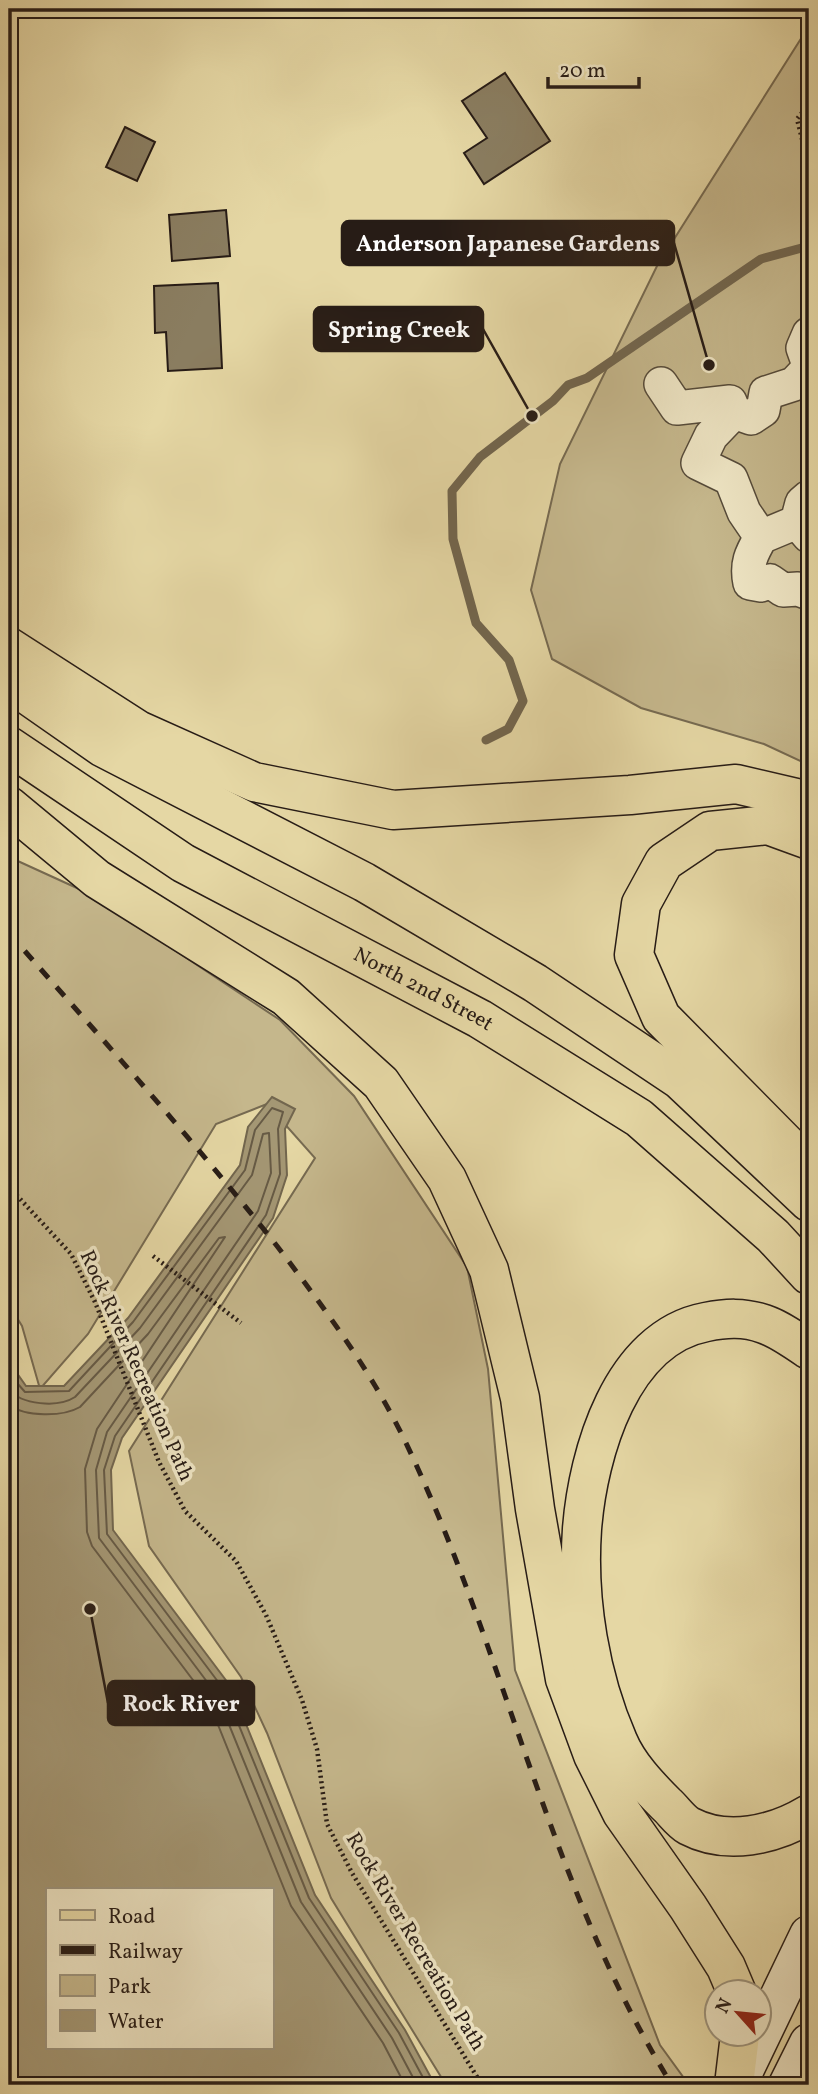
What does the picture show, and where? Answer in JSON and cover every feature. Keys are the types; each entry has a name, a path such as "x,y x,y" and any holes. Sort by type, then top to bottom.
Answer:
{"main road":[{"path":"9,648 138,730 254,782 380,808 393,810 513,803 736,784 809,801"},
{"path":"9,682 102,747 364,882 535,983 680,1080 809,1202"},
{"name":"North 2nd Street","path":"9,746 183,863 480,1019 639,1118 773,1236 809,1275"},
{"path":"9,806 97,878 286,997 380,1083 447,1179 489,1270 520,1398 535,1509 565,1679 593,1755 622,1812 688,1907 731,1979"},
{"path":"809,840 768,825 710,831 664,862 640,904 634,955 661,1017 809,1167"},
{"path":"809,1350 765,1324 730,1317 692,1324 654,1345 630,1374 607,1420 582,1529 587,1637 599,1688 618,1743 643,1781 688,1825 723,1837 760,1835 792,1825 809,1814"},
{"path":"736,2085 809,1935"},
{"path":"788,2085 809,2043"},
{"path":"736,2085 739,2048"}],"street":[{"path":"661,384 677,408 730,402 734,412 751,418 762,410 766,393 794,384 809,367 803,348 809,334"},
{"path":"734,412 711,436 698,463 731,480 744,512 761,537"},
{"path":"805,519 761,537 751,554 747,569 750,583 761,585 770,581 783,590 798,589 809,593"}],"path":[{"path":"809,104 797,119 809,167"},
{"name":"Rock River Recreation Path","path":"9,1187 71,1254 95,1302 159,1462 185,1511 236,1561 266,1615 302,1700 317,1749 327,1824 352,1873 482,2085"},
{"path":"153,1256 241,1323"}],"green space":[{"path":"809,26 809,765 764,744 641,708 552,659 531,590 560,464 657,266"},
{"path":"9,857 90,894 280,1020 354,1096 467,1267 488,1369 515,1670 660,2045 689,2085 446,2085 331,1898 267,1733 241,1677 149,1546 129,1451 315,1158 267,1104 216,1124 88,1334 40,1389 22,1326 9,1305"}],"water":[{"path":"272,1097 295,1109 285,1129 287,1175 273,1218 122,1438 111,1470 113,1530 231,1687 315,1895 405,2030 435,2085 9,2085 9,1362 26,1386 64,1386 128,1318 240,1165 248,1127"}],"building":[{"path":"505,73 550,141 484,184 464,153 487,138 462,101"},
{"path":"125,127 155,142 137,181 106,167"},
{"path":"226,210 230,256 172,261 169,215"},
{"path":"218,283 222,368 168,371 166,332 155,333 154,286"}],"waterway":[{"path":"486,740 508,729 523,701 509,660 476,623 453,539 452,491 480,457 553,401 568,385 587,378 761,259 809,246"}],"railway":[{"path":"9,933 212,1166 277,1246 330,1317 393,1417 441,1523 560,1850 593,1931 629,2009 672,2085"}],"place":[{"name":"Anderson Japanese Gardens","path":"709,365"},
{"name":"Spring Creek","path":"532,416"},
{"name":"Rock River","path":"90,1609"}]}
